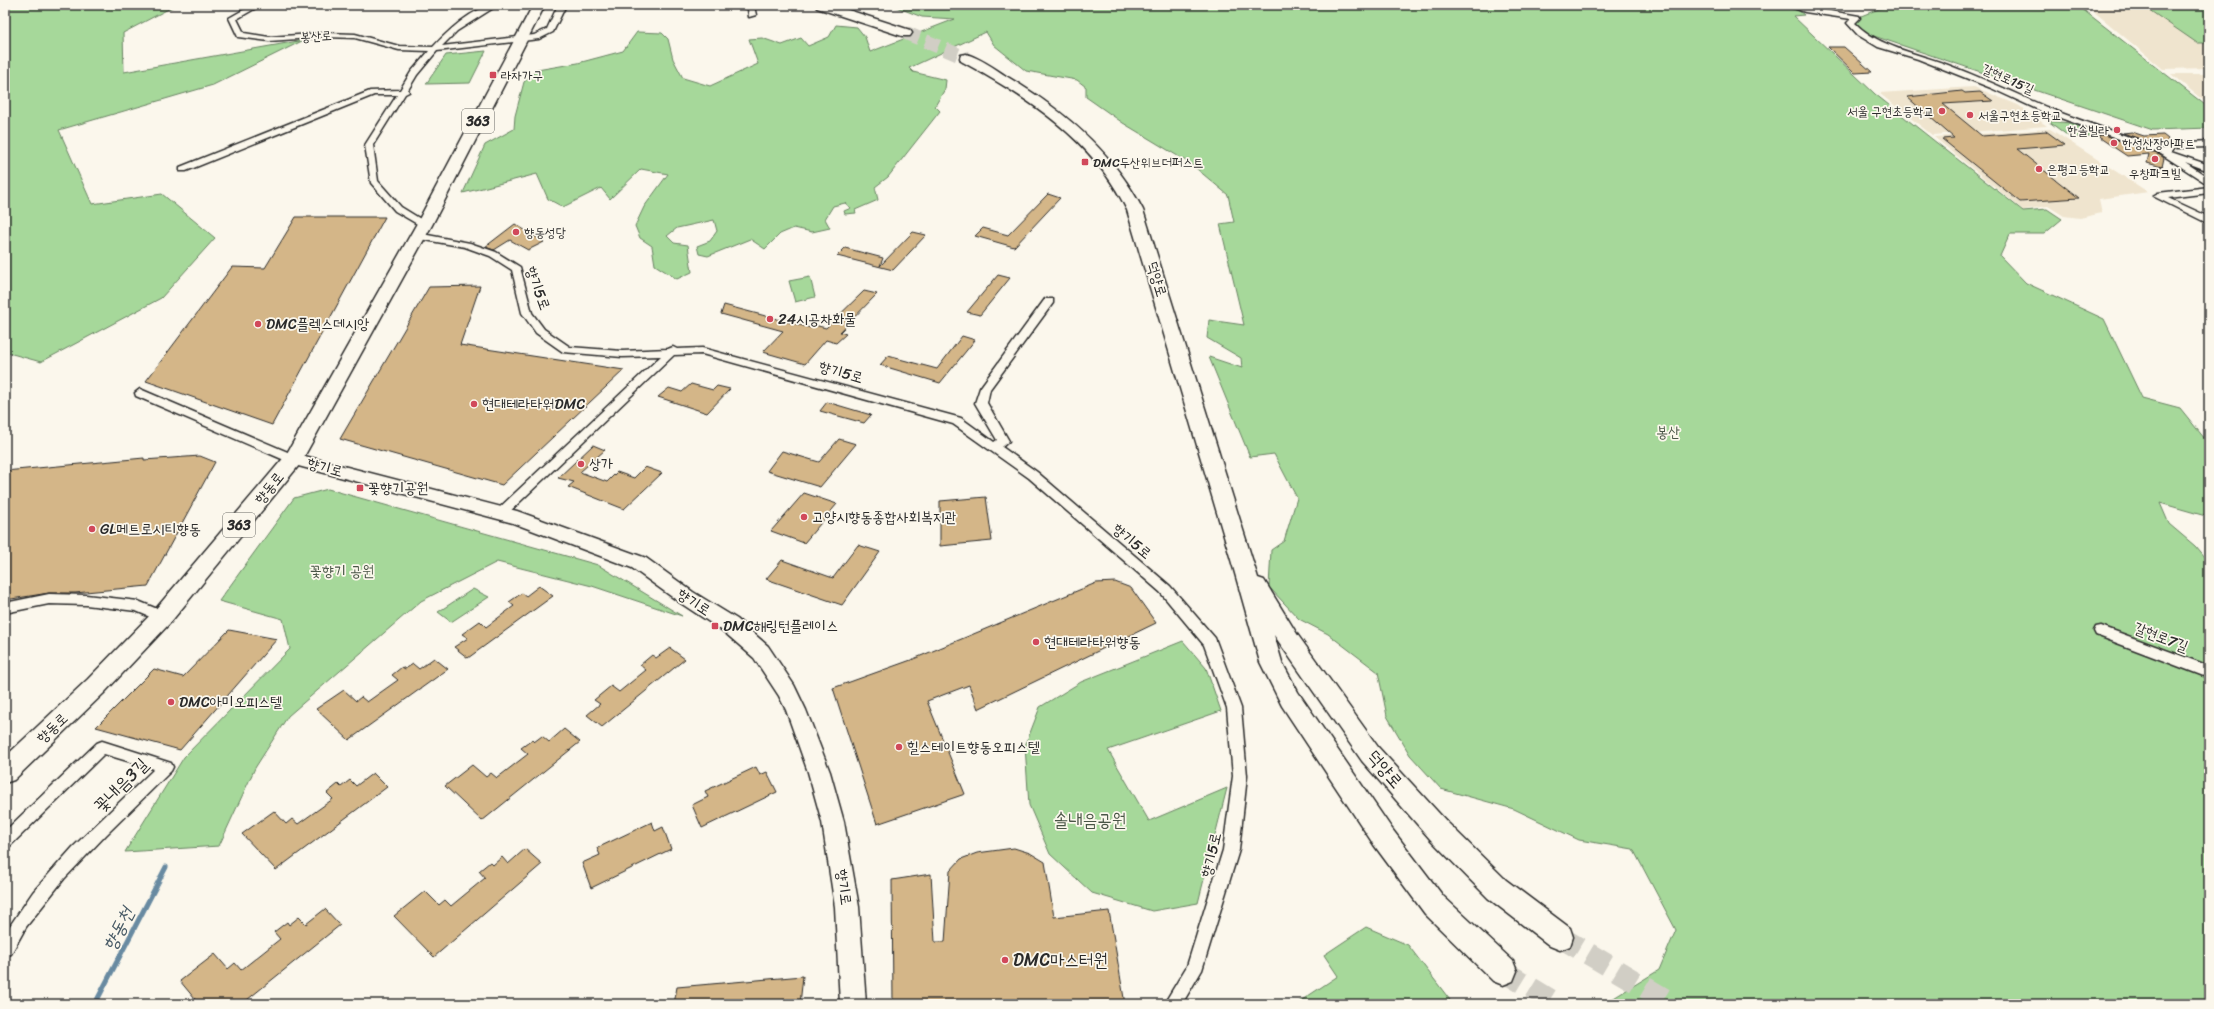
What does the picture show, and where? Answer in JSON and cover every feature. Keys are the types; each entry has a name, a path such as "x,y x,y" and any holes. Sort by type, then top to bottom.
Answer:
{"main road":[{"name":"363","path":"420,230 520,38 539,5"},
{"path":"821,5 906,33"},
{"name":"덕양로","path":"966,58 1012,84 1048,107 1085,140 1115,174 1135,210 1245,570 1270,662 1290,699 1383,837 1434,905 1503,971"},
{"name":"향동로","path":"5,772 96,686 162,617 293,459 420,230"},
{"name":"향기로","path":"293,459 501,513 639,563 686,597 730,625 761,652 787,691 796,710 819,772 833,822 847,907 853,1004"},
{"name":"덕양로","path":"1245,570 1289,640 1370,754 1439,831 1497,889 1560,937"}],"street":[{"name":"봉산로","path":"257,5 233,18 241,35 269,39 326,35 355,36 399,48 436,49 536,37 550,30 562,5"},
{"path":"420,230 398,209 374,181 369,145 405,92 414,74 436,49 454,29 494,5"},
{"path":"740,5 750,8 752,15"},
{"name":"갈현로15길","path":"1789,5 1800,9 1834,13 1856,18 1851,23 1861,33 1881,45 1921,57 1994,86 2044,109 2209,168"},
{"path":"183,169 373,93 405,92"},
{"path":"2209,144 2172,146 2165,153 2209,182"},
{"path":"2209,190 2158,196 2209,221"},
{"name":"향기5로","path":"420,230 493,254 517,269 527,313 540,331 568,350 622,354 673,350 702,351 957,421 998,444 1014,462 1033,476 1165,589 1210,642 1234,708 1240,776 1231,850 1194,970 1172,1004"},
{"path":"998,444 981,403 985,388 1049,301"},
{"path":"501,513 673,350"},
{"path":"140,393 293,459"},
{"path":"5,608 49,599 86,600 138,606 162,617"},
{"name":"갈현로7길","path":"2101,631 2209,672"},
{"name":"꽃내음3길","path":"5,841 102,746 166,767 50,881 20,919 5,948"}],"shaded area":[{"path":"2086,5 2209,5 2209,68 2163,69"},
{"path":"2171,74 2209,74 2209,105"},
{"name":"서울구현초등학교","path":"1974,87 2018,105 2047,126 1932,135 1879,93"},
{"path":"2050,129 2148,192 2099,199 2102,213 2080,218 2064,216 2048,206 2023,210 1934,137"}],"green space":[{"path":"5,5 176,5 123,33 124,72 304,40 213,85 59,130 92,204 162,194 215,238 161,298 41,362 5,352"},
{"name":"봉산","path":"891,5 1785,5 1798,10 1804,15 1793,16 1875,94 2023,211 2047,209 2062,219 2044,234 2010,234 2000,256 2026,283 2104,319 2142,398 2180,408 2209,444 2209,517 2160,503 2169,524 2195,546 2209,563 2209,1004 1604,1004 1659,970 1676,930 1633,849 1579,840 1514,809 1441,789 1410,755 1387,716 1378,672 1328,634 1299,619 1269,587 1271,550 1284,541 1297,498 1274,454 1250,457 1209,357 1242,368 1241,358 1207,338 1209,320 1244,325 1220,224 1234,222 1228,195 1191,164 1123,123 1086,97 1086,87 1077,80 1026,71 994,45 986,32 909,68 913,72 946,80 945,89 935,106 940,111 888,177 875,187 878,200 855,210 856,213 845,214 844,211 851,208 845,203 833,206 825,219 830,228 812,232 794,228 780,234 765,249 750,239 708,256 699,254 697,246 710,241 717,231 714,220 677,228 667,236 674,243 688,245 692,272 677,279 655,265 652,246 640,238 635,226 644,207 668,174 641,169 610,199 601,188 563,207 548,199 537,174 463,193 485,145 514,129 515,116 524,82 537,70 578,63 623,51 637,32 662,33 668,39 673,59 683,78 710,86 758,64 749,39 762,38 782,45 801,38 808,46 829,37 836,25 857,27 865,37 870,52 955,19 922,17"},
{"path":"1889,5 2077,5 2209,108 2209,128 2153,130 1865,33 1856,24 1856,18"},
{"path":"2142,5 2209,5 2209,43 2197,43"},
{"path":"486,51 470,83 426,84 446,55"},
{"path":"2048,121 2070,123 2100,135 2071,138"},
{"path":"810,277 815,297 795,302 789,281"},
{"name":"꽃향기 공원","path":"328,489 598,565 682,616 592,586 497,562 421,601 288,716 255,768 219,846 125,852 184,757 290,649 283,619 219,601 294,498"},
{"path":"473,589 489,597 451,622 438,612"},
{"name":"솔내음공원","path":"1183,641 1206,668 1221,711 1108,750 1149,821 1227,788 1198,903 1152,911 1092,893 1050,854 1029,805 1025,746 1040,707 1081,682"},
{"path":"1366,927 1408,945 1453,1004 1296,1004 1338,976 1324,955"}],"building":[{"path":"1828,47 1844,47 1872,72 1855,73"},
{"path":"1962,91 1965,93 1980,92 1993,101 1943,104 1982,136 2046,131 2065,145 2017,149 2079,198 2020,202 1942,139 1954,138 1907,97"},
{"path":"2132,132 2144,136 2163,135 2168,139 2164,147 2123,133"},
{"path":"2104,135 2160,155 2164,158 2162,167 2147,163 2149,154 2127,156 2097,136"},
{"path":"1048,194 1060,198 1014,247 975,236 983,228 1008,235"},
{"name":"DMC플렉스데시앙","path":"296,217 385,217 272,425 146,381 232,267 265,268"},
{"name":"향동성당","path":"515,224 544,242 528,250 510,240 494,250 485,247"},
{"path":"913,232 926,235 893,270 837,256 845,248 883,258 880,266"},
{"path":"998,275 1010,278 980,315 967,312"},
{"name":"현대테라타워DMC","path":"480,286 460,345 624,370 502,485 340,439 429,287"},
{"path":"864,291 877,294 840,332 846,334 836,343 826,340 805,364 763,352 783,331 721,314 724,305 811,328 814,325 826,328"},
{"path":"962,336 975,340 940,383 880,365 888,356 937,369"},
{"path":"691,384 713,390 717,386 730,389 707,413 658,397 669,388 682,392"},
{"path":"827,402 871,415 864,423 820,411"},
{"path":"839,439 856,444 820,487 767,471 782,451 819,462"},
{"path":"593,445 605,450 580,472 607,482 617,472 634,478 645,467 662,473 624,509 568,487 574,482 558,478"},
{"name":"GL메트로시티향동","path":"200,456 215,462 148,586 75,593 49,593 5,600 5,471 144,458 144,460"},
{"name":"고양시향동종합사회복지관","path":"804,493 837,504 804,543 771,531"},
{"path":"986,497 992,541 940,546 940,501"},
{"path":"858,545 880,552 842,605 766,579 782,560 833,578"},
{"path":"1115,582 1131,588 1156,623 978,709 969,685 927,701 965,794 877,824 833,688 911,660 1096,583"},
{"path":"539,586 553,596 468,658 454,647 468,638 462,634 480,621 486,627 514,606 509,602 522,593 526,596"},
{"name":"DMC아미오피스텔","path":"229,630 277,639 180,750 96,727 154,669 183,677"},
{"path":"670,648 685,659 602,727 587,715 600,704 594,700 611,686 619,692 646,670 640,665 652,655 656,658"},
{"path":"434,658 448,669 349,740 316,709 344,690 356,701 361,697 367,702 398,680 392,675 402,667 405,669 413,664 419,669"},
{"path":"564,729 580,742 482,821 445,786 472,765 486,777 491,773 497,778 528,754 521,748 532,740 534,742 542,736 549,742"},
{"path":"756,767 760,775 767,772 777,792 702,828 692,805 708,797 705,791"},
{"path":"373,773 387,787 276,870 242,834 274,811 286,824 292,819 298,824 333,799 327,793 338,784 341,787 350,780 356,786"},
{"path":"652,822 655,831 663,827 671,849 591,888 582,863 600,855 597,848"},
{"name":"DMC마스터원","path":"1014,848 1030,853 1045,862 1054,917 1109,911 1125,1004 893,1004 892,880 931,874 935,942 945,942 950,871 961,859 977,853"},
{"path":"525,849 542,864 434,957 394,916 425,891 439,905 445,900 451,906 485,878 479,871 490,862 493,865 502,857 508,864"},
{"path":"325,909 340,925 242,1004 199,1004 180,981 215,954 228,969 235,963 241,970 280,939 274,932 287,922 289,925 299,917 306,924"},
{"path":"803,976 800,1004 674,1004 677,987"}],"waterway":[{"name":"향동천","path":"95,1004 166,867"}],"tunnel":[{"path":"906,33 966,58"},
{"path":"1560,937 1673,1004"},
{"path":"1503,971 1557,1004"}],"place":[{"name":"라자가구","path":"493,75"},
{"name":"서울 구현초등학교","path":"1942,111"},
{"name":"서울구현초등학교","path":"1970,115"},
{"name":"한솔빌라","path":"2117,130"},
{"name":"한성산장아파트","path":"2114,143"},
{"name":"우창파크빌","path":"2155,159"},
{"name":"DMC두산위브더퍼스트","path":"1085,162"},
{"name":"은평고등학교","path":"2039,169"},
{"name":"향동성당","path":"516,232"},
{"name":"24시공차화물","path":"770,319"},
{"name":"DMC플렉스데시앙","path":"258,324"},
{"name":"현대테라타워DMC","path":"474,404"},
{"name":"상가","path":"581,464"},
{"name":"꽃향기공원","path":"360,488"},
{"name":"고양시향동종합사회복지관","path":"804,517"},
{"name":"GL메트로시티향동","path":"92,529"},
{"name":"DMC해링턴플레이스","path":"715,626"},
{"name":"현대테라타워향동","path":"1036,642"},
{"name":"DMC아미오피스텔","path":"171,702"},
{"name":"힐스테이트향동오피스텔","path":"899,747"},
{"name":"DMC마스터원","path":"1005,960"}]}
